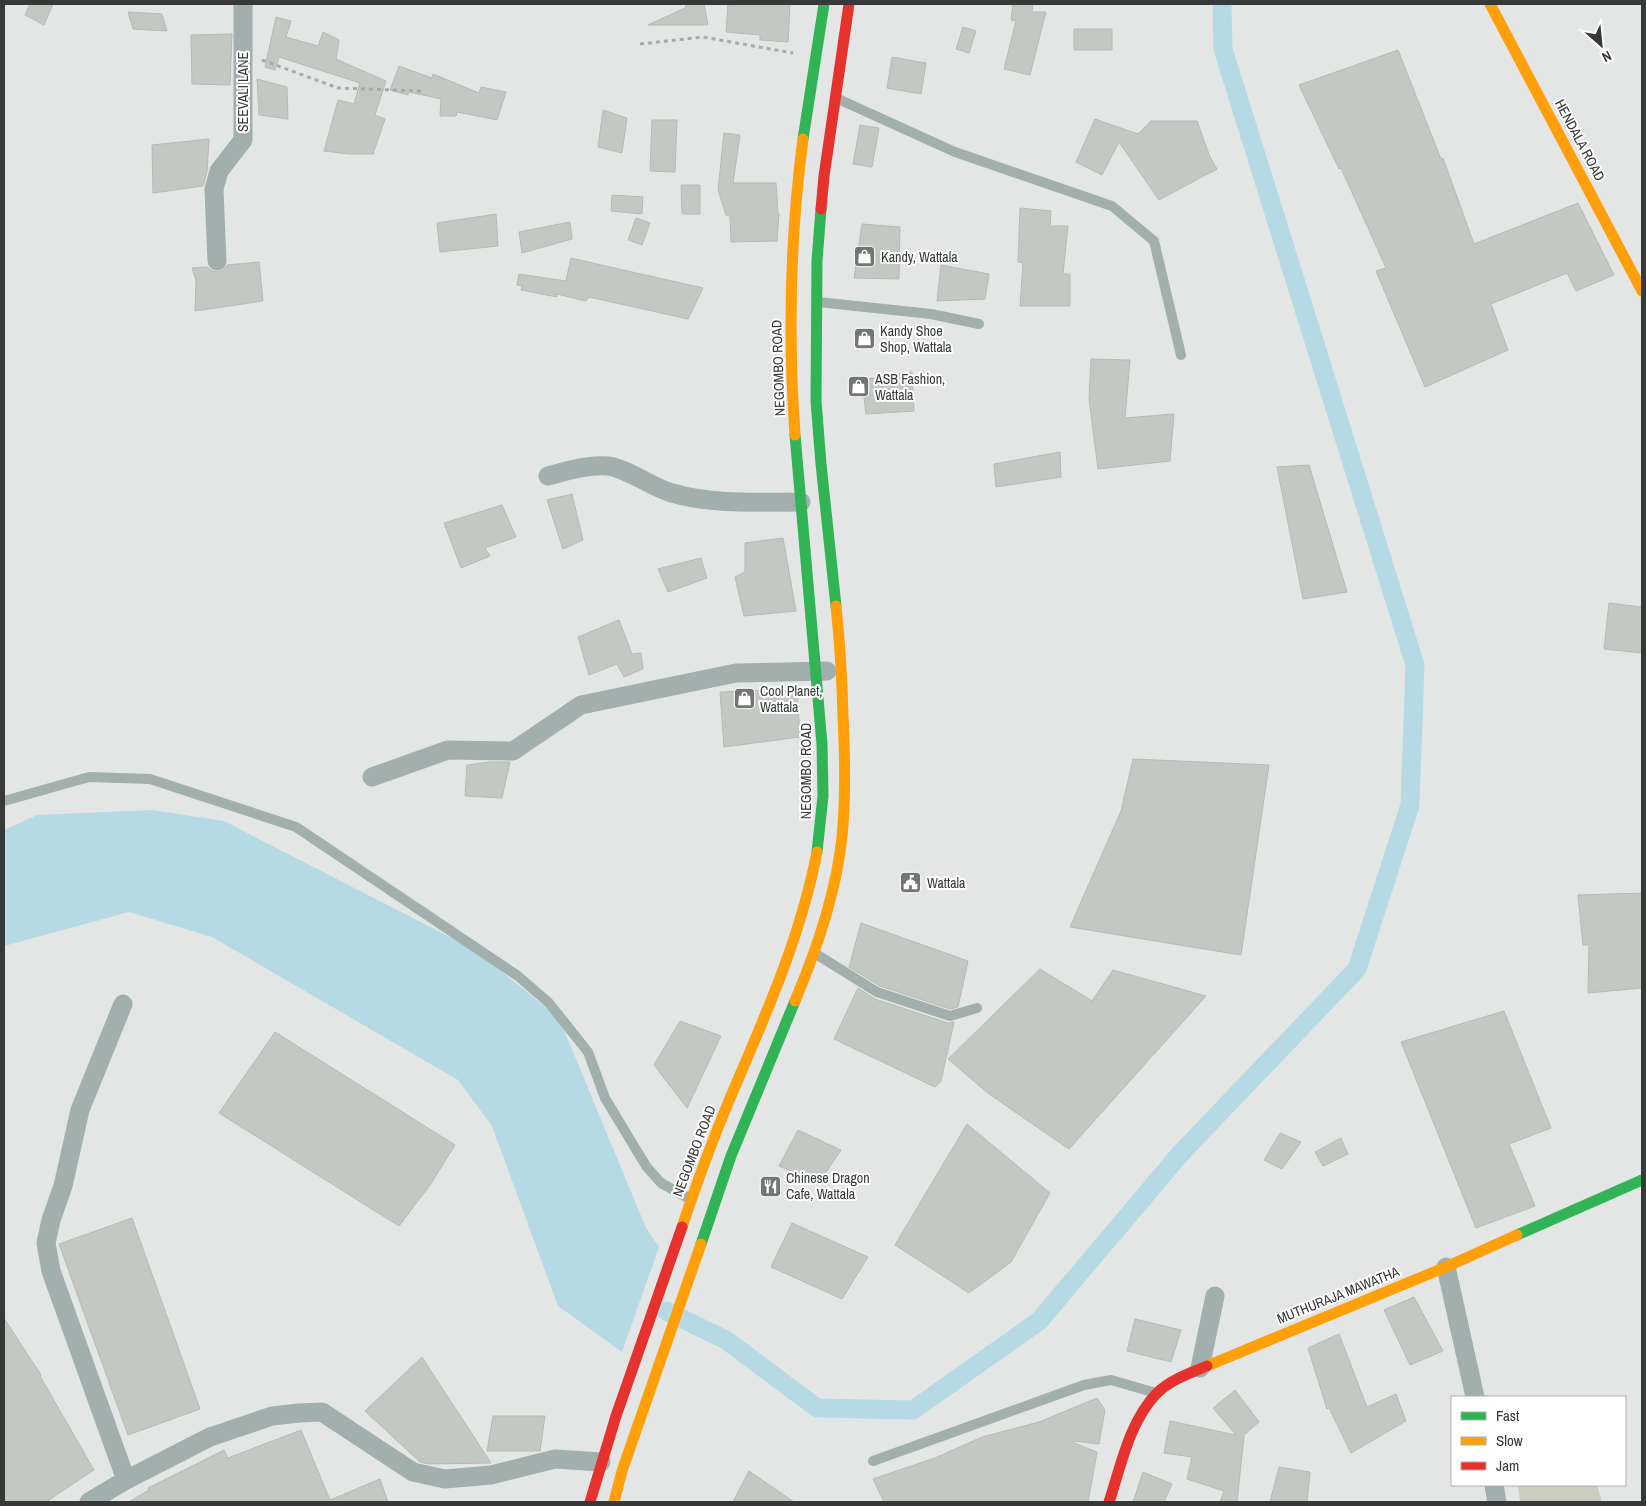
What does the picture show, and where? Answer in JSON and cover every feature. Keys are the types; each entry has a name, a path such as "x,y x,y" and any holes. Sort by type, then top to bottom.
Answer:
{"main road":[{"name":"NEGOMBO ROAD","path":"614,1502 622,1471 803,947 803,913 813,874 822,814 823,748 793,399 791,336 793,239 800,166 824,4"},
{"name":"NEGOMBO ROAD","path":"590,1502 627,1383 708,1153 776,989 827,914 842,840 846,786 840,639 816,401 817,261 824,176 849,4"},
{"name":"HENDALA ROAD","path":"1490,4 1642,291"},
{"name":"MUTHURAJA MAWATHA","path":"1109,1502 1136,1424 1157,1393 1179,1378 1446,1267 1642,1180"}],"street":[{"name":"SEEVALI LANE","path":"217,261 214,189 219,171 243,140 243,4"},
{"path":"548,476 584,468 609,466 671,493 708,500 735,503 801,502"},
{"path":"372,777 448,750 513,751 581,705 736,673 817,672 841,669"},
{"path":"123,1004 80,1110 63,1186 51,1220 46,1243 51,1271 126,1480"},
{"path":"1446,1267 1475,1396"},
{"path":"1200,1368 1215,1296"},
{"path":"90,1502 126,1480 210,1437 272,1416 299,1413 322,1412 413,1472 445,1479 491,1475 555,1459 601,1462"},
{"path":"1494,1486 1497,1502"}],"lane":[{"path":"834,98 955,152 1112,206 1154,241 1181,355"},
{"path":"817,302 931,314 979,324"},
{"path":"4,802 89,777 150,779 296,827 518,976 549,1003 588,1052 605,1098 646,1166 661,1183 692,1200"},
{"path":"803,947 877,992 950,1016 977,1008"},
{"path":"873,1461 1084,1385 1111,1380 1157,1393"}],"path":[{"path":"640,44 703,37 815,58"},
{"path":"243,53 338,88 421,92"}],"green space":[{"path":"1518,1486 1597,1486 1602,1502 1520,1502"}],"water":[{"path":"152,810 224,821 475,950 559,1018 646,1228 659,1247 622,1352 558,1306 492,1126 458,1080 212,937 129,912 4,946 4,830 37,815"}],"building":[{"path":"30,4 53,4 44,25 25,15"},
{"path":"687,4 704,4 708,25 648,25 685,8"},
{"path":"728,4 790,4 788,42 760,40 760,35 726,32"},
{"path":"1013,4 1033,4 1032,12 1046,12 1030,75 1004,69 1016,21 1011,20"},
{"path":"128,12 162,14 167,31 133,29"},
{"path":"276,17 291,21 286,37 318,46 323,32 339,40 336,59 386,81 375,115 385,119 373,154 324,151 338,100 354,104 360,83 279,57 275,70 265,67"},
{"path":"963,27 976,31 969,53 956,49"},
{"path":"1074,29 1112,29 1112,50 1074,50"},
{"path":"232,34 230,85 192,84 191,35"},
{"path":"1398,50 1441,159 1443,158 1474,244 1578,203 1614,275 1576,291 1567,273 1491,304 1508,350 1425,387 1376,271 1386,268 1341,168 1339,169 1299,85"},
{"path":"892,57 926,63 921,94 887,88"},
{"path":"399,66 432,78 433,74 479,93 481,87 506,92 497,120 457,112 456,116 440,116 441,99 409,92 408,95 390,90"},
{"path":"257,79 287,87 288,119 259,115"},
{"path":"603,110 627,118 622,153 598,147"},
{"path":"1095,119 1138,134 1151,121 1197,121 1210,157 1217,169 1159,200 1119,142 1102,175 1076,162"},
{"path":"652,120 677,120 675,172 650,171"},
{"path":"860,125 879,128 872,167 853,164"},
{"path":"724,133 740,135 733,183 776,183 779,214 777,241 731,242 730,216 726,215 718,190"},
{"path":"209,139 207,172 203,186 153,193 152,145"},
{"path":"681,185 700,185 700,214 682,214"},
{"path":"612,195 643,197 642,214 611,211"},
{"path":"1020,208 1051,211 1050,226 1068,226 1063,274 1070,274 1070,306 1020,306 1023,263 1018,262"},
{"path":"496,214 498,246 440,252 437,223"},
{"path":"636,218 650,223 642,245 628,240"},
{"path":"570,222 572,239 522,253 519,232"},
{"path":"862,224 900,227 899,279 854,278"},
{"path":"571,258 703,288 688,319 589,297 586,301 557,294 557,297 521,290 522,286 517,285 519,274 566,281"},
{"path":"259,262 263,301 195,311 196,280 192,268 207,267 212,271 218,272 227,265"},
{"path":"941,265 989,274 985,299 937,301"},
{"path":"1091,359 1130,360 1125,418 1174,414 1170,461 1098,469 1089,399"},
{"path":"912,372 914,411 866,414 862,380"},
{"path":"1060,452 1061,477 996,487 994,464"},
{"path":"1309,465 1347,592 1303,599 1277,467"},
{"path":"572,494 583,540 563,549 547,500"},
{"path":"502,505 516,537 485,548 490,556 461,568 444,523"},
{"path":"783,538 796,611 744,616 735,577 745,572 745,543"},
{"path":"701,558 707,578 668,592 658,569"},
{"path":"1609,603 1642,607 1642,653 1604,649"},
{"path":"619,620 632,654 641,653 643,669 624,677 617,664 589,675 578,637"},
{"path":"797,689 800,737 724,747 720,692"},
{"path":"1133,759 1269,765 1241,955 1070,927 1121,811"},
{"path":"510,762 502,798 465,796 467,765"},
{"path":"1642,893 1642,988 1588,993 1589,945 1583,945 1578,895"},
{"path":"861,923 968,961 958,1007 950,1009 880,986 849,967"},
{"path":"1040,969 1092,1001 1113,970 1206,996 1069,1149 989,1094 948,1059"},
{"path":"858,988 875,999 948,1023 954,1022 941,1081 935,1087 834,1039"},
{"path":"1504,1011 1551,1128 1509,1144 1535,1206 1476,1228 1401,1042"},
{"path":"680,1021 721,1036 687,1108 654,1065"},
{"path":"275,1032 455,1145 430,1185 399,1226 219,1113"},
{"path":"967,1124 1050,1193 1011,1262 969,1293 895,1245"},
{"path":"798,1130 841,1150 819,1183 779,1166"},
{"path":"1280,1133 1301,1142 1282,1169 1264,1160"},
{"path":"1341,1138 1348,1154 1323,1166 1315,1152"},
{"path":"132,1218 200,1409 128,1435 59,1244"},
{"path":"792,1223 868,1257 842,1299 771,1267"},
{"path":"1414,1297 1443,1351 1410,1365 1384,1310"},
{"path":"4,1318 41,1375 94,1470 46,1502 4,1502"},
{"path":"1135,1319 1181,1330 1171,1362 1127,1351"},
{"path":"1339,1334 1367,1407 1396,1394 1406,1421 1351,1453 1329,1408 1327,1409 1308,1348"},
{"path":"422,1357 491,1463 429,1464 420,1462 365,1411"},
{"path":"1235,1390 1259,1422 1243,1436 1237,1502 1220,1502 1224,1491 1187,1479 1192,1457 1164,1453 1170,1421 1236,1435 1213,1408"},
{"path":"1097,1398 1105,1410 1099,1444 1074,1441 1074,1443 1097,1452 1088,1502 884,1502 873,1479 935,1458 982,1437 1039,1422"},
{"path":"493,1416 545,1416 540,1451 487,1451"},
{"path":"301,1430 330,1500 380,1479 388,1502 129,1502 149,1490 148,1488 224,1450 228,1458"},
{"path":"1279,1467 1310,1472 1307,1502 1270,1502"},
{"path":"749,1471 794,1502 733,1502"},
{"path":"1143,1472 1172,1484 1164,1502 1133,1502"}],"waterway":[{"path":"666,1311 726,1340 817,1408 913,1410 1039,1321 1181,1153 1357,969 1410,805 1415,665 1223,49 1222,4"}],"traffic: fast":[{"path":"803,139 824,4"},
{"path":"821,209 817,261 816,401 836,606"},
{"path":"795,435 822,744 823,796 817,852"},
{"path":"701,1244 731,1156 795,1001"},
{"path":"1517,1235 1642,1180"}],"traffic: slow":[{"path":"1490,4 1642,291"},
{"path":"795,435 791,361 791,287 795,213 803,139"},
{"path":"795,1001 824,921 835,879 842,837 845,792 844,747 841,661 836,606"},
{"path":"682,1227 728,1103 791,948 810,885 817,852"},
{"path":"1207,1366 1446,1267 1517,1235"},
{"path":"614,1502 622,1471 701,1244"}],"traffic: jam":[{"path":"821,209 849,4"},
{"path":"590,1502 616,1416 682,1227"},
{"path":"1109,1502 1127,1445 1139,1417 1147,1405 1168,1384 1207,1366"}],"place":[{"name":"Kandy, Wattala","path":"865,257"},
{"name":"Kandy Shoe Shop, Wattala","path":"864,339"},
{"name":"ASB Fashion, Wattala","path":"859,387"},
{"name":"Cool Planet, Wattala","path":"744,699"},
{"name":"Wattala","path":"911,883"},
{"name":"Chinese Dragon Cafe, Wattala","path":"770,1186"}]}
